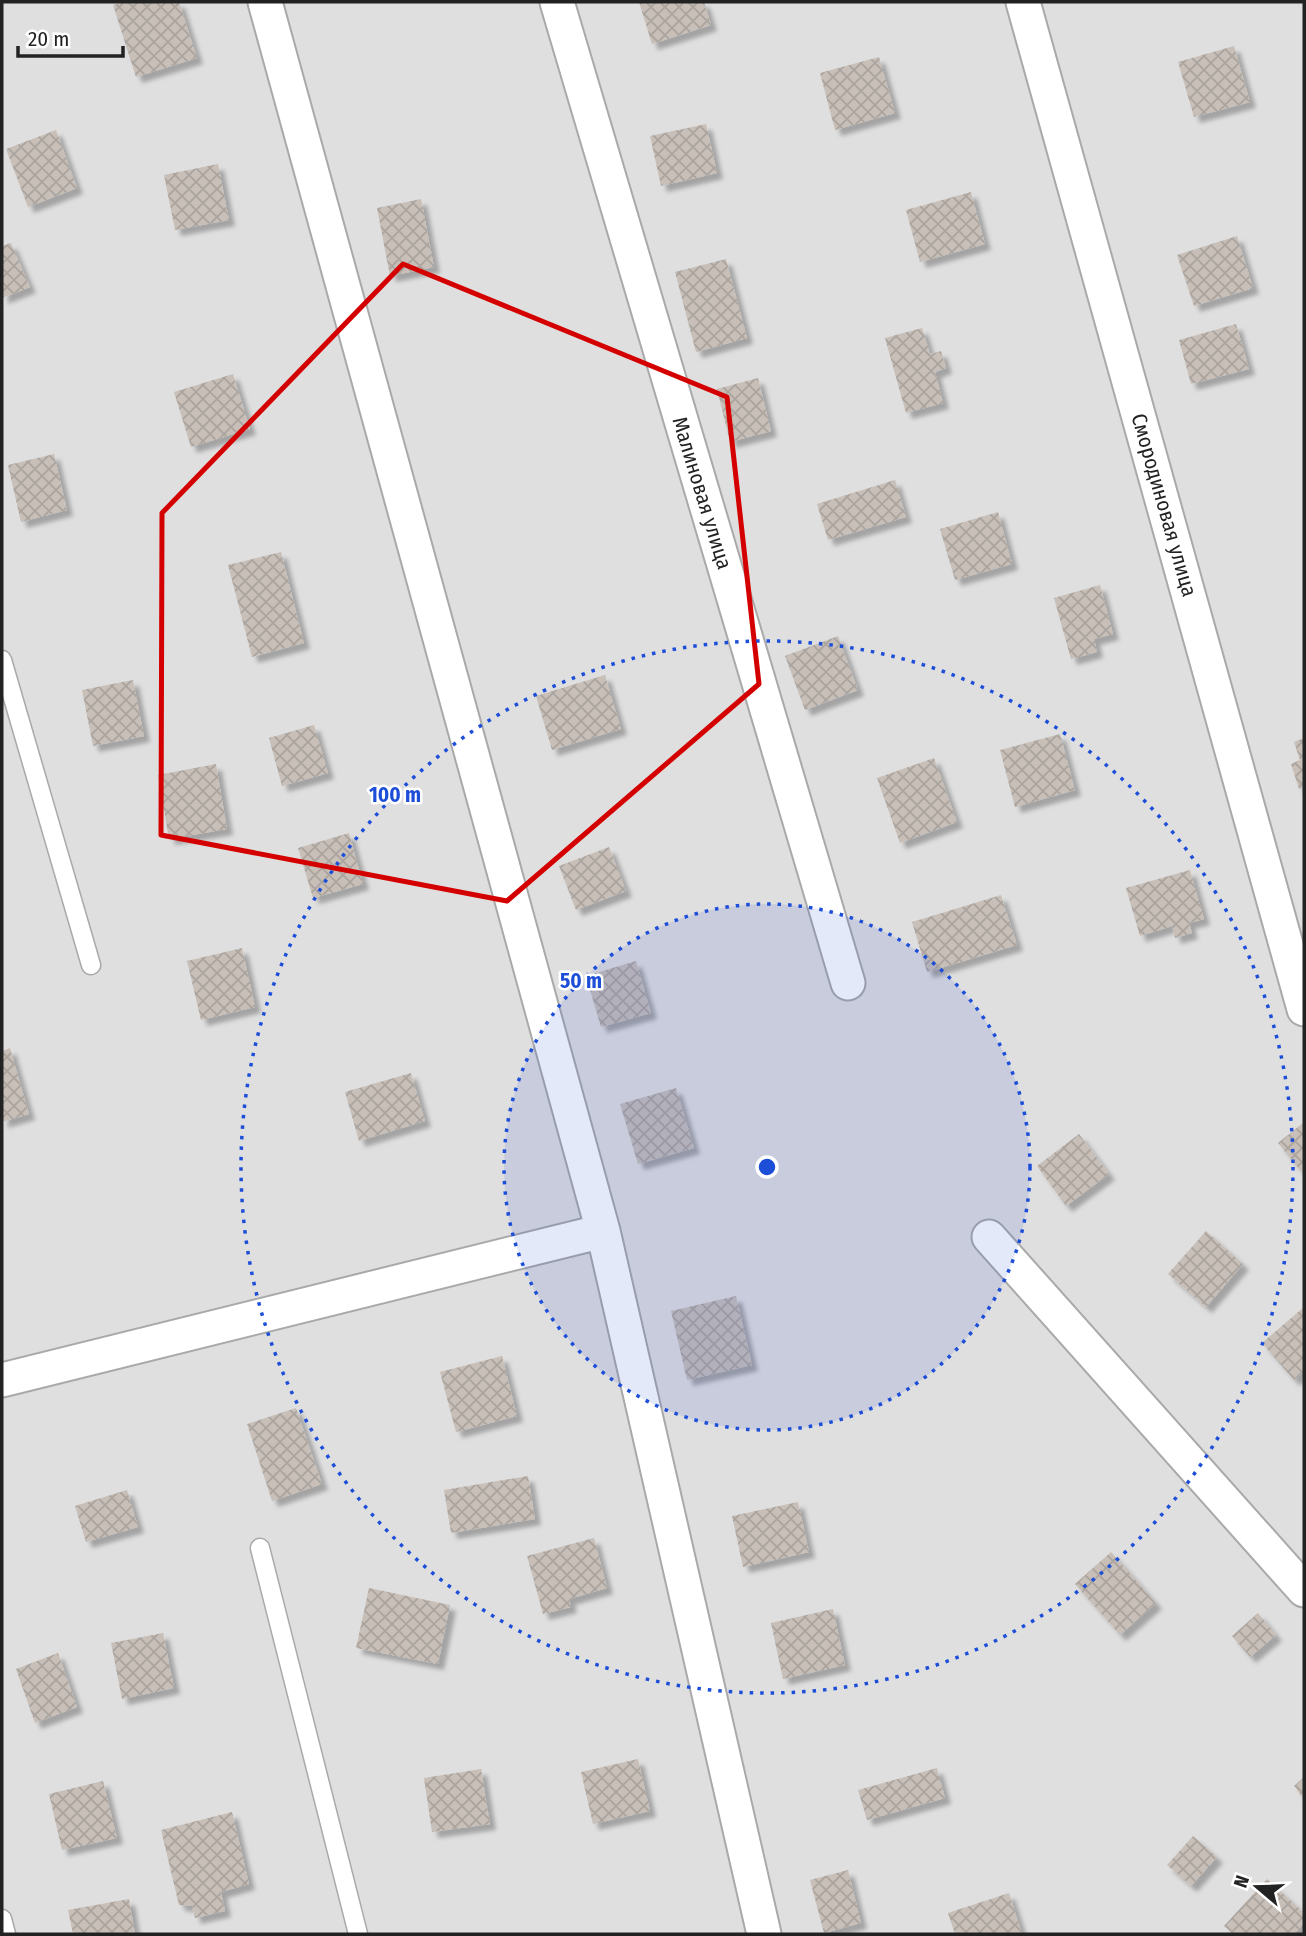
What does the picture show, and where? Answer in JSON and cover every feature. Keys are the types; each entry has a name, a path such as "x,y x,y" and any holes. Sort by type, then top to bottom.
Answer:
{"street":[{"path":"265,2 603,1231 764,1934"},
{"name":"Малиновая улица","path":"556,2 848,983"},
{"name":"Смородиновая улица","path":"1023,2 1304,1009"},
{"path":"2,1380 603,1231"},
{"path":"989,1237 1304,1590"}],"lane":[{"path":"2,660 91,965"},
{"path":"260,1548 358,1934"},
{"path":"2,1919 5,1934"}],"highlighted area":[{"path":"403,264 727,397 759,684 507,901 161,835 162,513"}],"shaded area":[{"path":"2,2 1304,2 1304,1934 2,1934"}],"building":[{"path":"124,2 179,2 197,58 136,77 113,5"},
{"path":"639,2 704,2 711,25 652,44"},
{"path":"1234,46 1250,102 1194,117 1178,62"},
{"path":"879,57 895,113 835,130 820,73"},
{"path":"706,124 717,173 661,186 650,136"},
{"path":"56,130 77,188 28,207 6,149"},
{"path":"218,164 229,220 175,230 164,175"},
{"path":"971,192 985,244 920,262 906,210"},
{"path":"421,199 434,267 390,276 377,208"},
{"path":"1237,236 1253,288 1194,306 1177,255"},
{"path":"11,243 30,287 2,298 2,246"},
{"path":"726,259 747,338 696,352 675,272"},
{"path":"1236,324 1249,369 1191,384 1179,340"},
{"path":"922,328 930,354 941,351 946,368 935,372 943,403 906,413 885,338"},
{"path":"233,374 250,429 191,447 174,392"},
{"path":"758,378 771,431 730,442 717,389"},
{"path":"54,454 67,510 21,522 8,465"},
{"path":"895,480 906,517 828,540 817,504"},
{"path":"998,512 1012,564 955,580 940,529"},
{"path":"281,552 304,643 252,657 228,565"},
{"path":"1100,585 1113,634 1094,639 1097,652 1071,659 1054,598"},
{"path":"838,636 858,690 805,710 785,656"},
{"path":"605,675 621,729 552,750 536,696"},
{"path":"133,680 144,736 93,746 82,690"},
{"path":"314,725 328,773 282,786 269,738"},
{"path":"1060,734 1075,790 1015,807 1000,750"},
{"path":"1304,738 1304,788 1299,789 1291,764 1300,760 1294,742"},
{"path":"934,758 957,822 900,843 877,778"},
{"path":"216,764 227,829 169,839 158,775"},
{"path":"349,833 363,884 313,898 298,848"},
{"path":"609,847 626,891 576,910 559,866"},
{"path":"1190,870 1204,919 1189,923 1192,933 1175,938 1172,926 1140,936 1126,888"},
{"path":"1001,895 1017,945 927,972 912,922"},
{"path":"242,948 255,1007 201,1020 187,961"},
{"path":"636,961 651,1013 601,1027 586,976"},
{"path":"10,1048 29,1114 2,1122 2,1051"},
{"path":"411,1073 425,1121 359,1141 345,1092"},
{"path":"676,1088 694,1148 638,1164 620,1104"},
{"path":"1304,1122 1304,1175 1278,1143"},
{"path":"1079,1134 1109,1174 1066,1206 1037,1166"},
{"path":"1206,1231 1243,1264 1206,1307 1168,1274"},
{"path":"736,1296 752,1365 687,1380 671,1311"},
{"path":"1304,1307 1304,1371 1294,1380 1262,1343"},
{"path":"502,1356 517,1416 456,1432 440,1372"},
{"path":"296,1408 322,1484 272,1501 247,1424"},
{"path":"528,1476 535,1519 451,1533 444,1490"},
{"path":"127,1490 138,1527 86,1542 75,1506"},
{"path":"798,1502 809,1552 743,1567 732,1516"},
{"path":"594,1538 607,1588 569,1599 571,1607 543,1614 527,1556"},
{"path":"1111,1552 1156,1603 1120,1635 1075,1584"},
{"path":"369,1588 450,1605 438,1664 356,1648"},
{"path":"833,1609 845,1665 783,1679 771,1623"},
{"path":"1258,1613 1276,1635 1250,1657 1232,1636"},
{"path":"163,1633 174,1688 122,1699 111,1643"},
{"path":"58,1653 77,1707 35,1723 16,1669"},
{"path":"638,1759 650,1811 593,1824 581,1772"},
{"path":"937,1768 945,1798 867,1820 858,1790"},
{"path":"481,1769 490,1824 432,1832 424,1778"},
{"path":"1304,1777 1304,1799 1294,1786"},
{"path":"103,1781 117,1838 62,1850 49,1794"},
{"path":"232,1812 249,1884 221,1892 225,1911 195,1918 192,1906 179,1905 161,1830"},
{"path":"1193,1836 1217,1857 1191,1886 1167,1865"},
{"path":"848,1870 861,1923 824,1933 810,1880"},
{"path":"1267,1879 1304,1913 1304,1923 1294,1934 1233,1934 1224,1926"},
{"path":"1009,1893 1022,1934 955,1934 948,1913"},
{"path":"129,1899 135,1934 73,1934 68,1910"}]}
